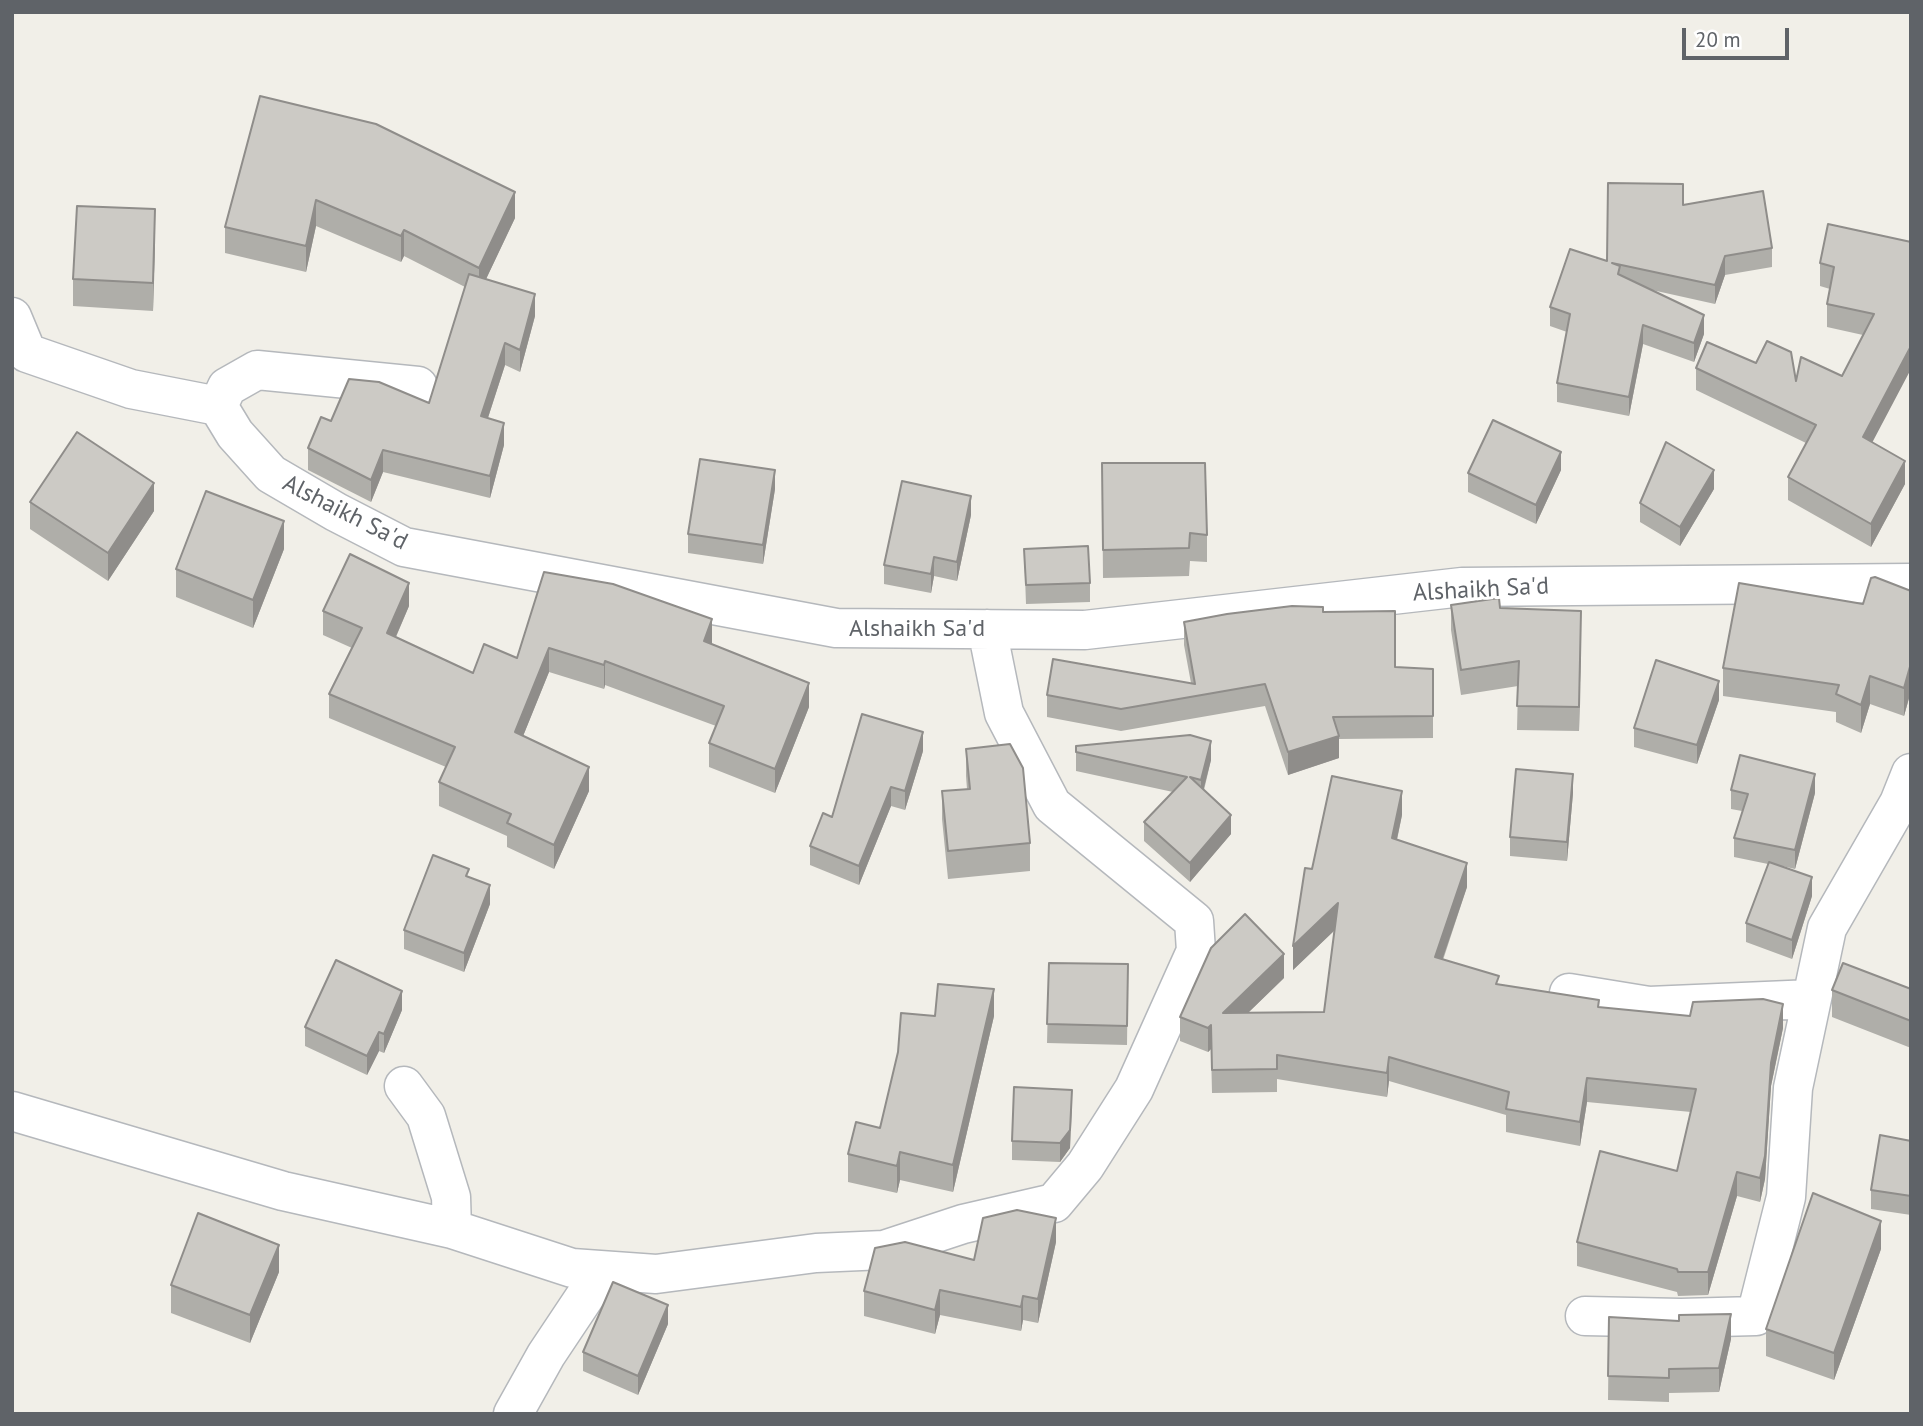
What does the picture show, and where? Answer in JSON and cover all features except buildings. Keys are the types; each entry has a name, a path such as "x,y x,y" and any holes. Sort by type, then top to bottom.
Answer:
{"street":[{"path":"12,317 27,353 131,388 218,406 227,387 257,370 418,386"},
{"name":"Alshaikh Sa'd","path":"218,406 235,434 271,474 404,547 836,628 1085,630 1462,587 1911,583"},
{"path":"12,1111 283,1191 452,1229 572,1268 603,1271 656,1275 816,1254 884,1250 962,1224 1054,1203 1085,1166 1134,1089 1196,951 1194,921 1052,805 1004,713 987,629"},
{"path":"1585,1315 1681,1318 1756,1316 1786,1197 1793,1088 1828,928 1899,803 1911,773"},
{"path":"1569,993 1649,1006 1812,999"},
{"path":"404,1086 426,1116 451,1196 452,1229"},
{"path":"513,1414 546,1354 603,1271"}]}
